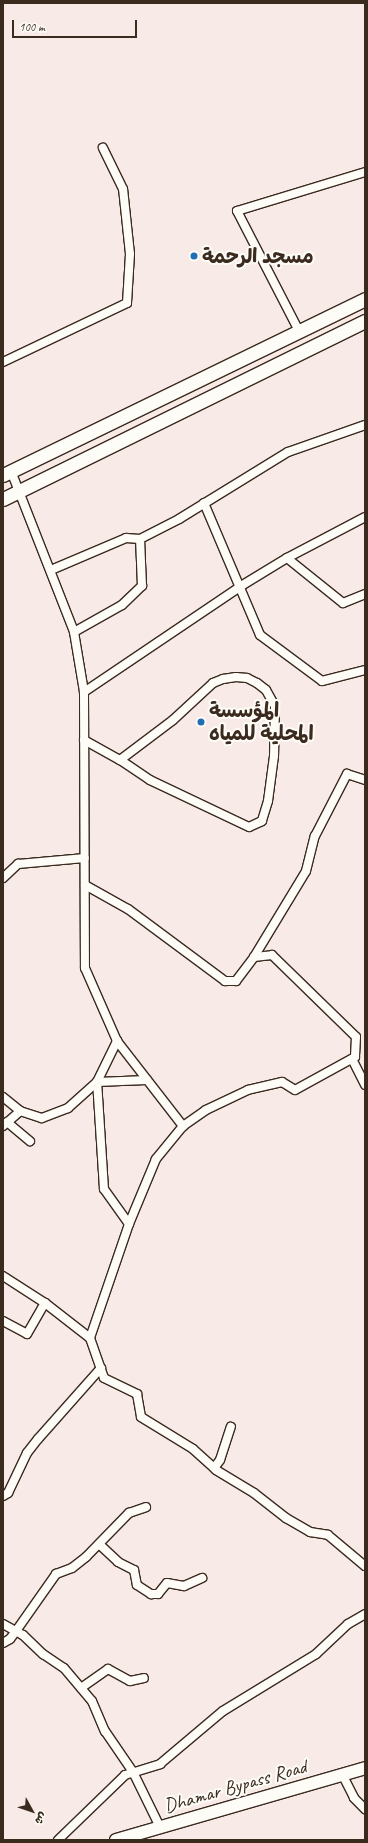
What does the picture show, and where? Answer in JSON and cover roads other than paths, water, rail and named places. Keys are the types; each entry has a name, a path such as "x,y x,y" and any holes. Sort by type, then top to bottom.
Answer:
{"main road":[{"path":"7,473 365,299"},
{"path":"3,498 365,322"},
{"path":"271,344 278,365"},
{"name":"Dhamar Bypass Road","path":"116,1840 365,1768"}],"street":[{"path":"3,362 127,303 130,254 123,189 103,148"},
{"path":"299,331 237,211 365,172"},
{"path":"51,570 126,538 140,539 204,503 288,452 365,424"},
{"path":"7,473 19,491 74,632 84,692 85,968 117,1041 183,1126"},
{"path":"204,503 241,586 260,635 322,681 365,670"},
{"path":"84,692 241,586 287,558 365,517"},
{"path":"74,632 122,605 142,586 140,539"},
{"path":"287,558 343,603 365,594"},
{"path":"84,740 120,760 150,780 249,827 262,821 268,801 274,756 275,706 266,690 257,683 247,678 236,677 223,679 213,683 173,720 120,760"},
{"path":"85,885 128,909 226,981 236,981 254,957 306,872 315,836 347,774 365,780"},
{"path":"3,878 18,864 84,858"},
{"path":"90,1338 129,1224 156,1159 183,1126 206,1110 248,1090 282,1082 295,1090 355,1057 356,1037 272,955 254,957"},
{"path":"3,1097 20,1111 42,1118 68,1108 97,1082 117,1041"},
{"path":"352,1059 365,1085"},
{"path":"97,1082 147,1080"},
{"path":"97,1082 104,1189 129,1224"},
{"path":"20,1111 5,1124 30,1141"},
{"path":"3,1276 45,1303 90,1338 104,1378 138,1394 141,1417 193,1450 214,1468 310,1532 328,1535 365,1566"},
{"path":"3,1321 27,1334 45,1303"},
{"path":"3,1496 8,1493 30,1448 100,1368"},
{"path":"214,1468 220,1460 230,1427"},
{"path":"3,1643 10,1639 56,1574 72,1568 99,1544 129,1513 146,1507"},
{"path":"99,1544 118,1562 134,1570 137,1585 151,1594 158,1594 167,1583 184,1586 202,1578"},
{"path":"58,1840 125,1775 160,1764 223,1711 316,1654 348,1624 365,1614"},
{"path":"3,1624 23,1635 43,1654 64,1668 92,1701 105,1731 133,1772 160,1827"},
{"path":"81,1688 108,1669 130,1681 144,1678"},
{"path":"342,1774 354,1798 365,1809"}],"place":[{"name":"مسجد الرحمة","path":"194,256"},
{"name":"المؤسسة المحلية للمياه","path":"201,722"}]}
